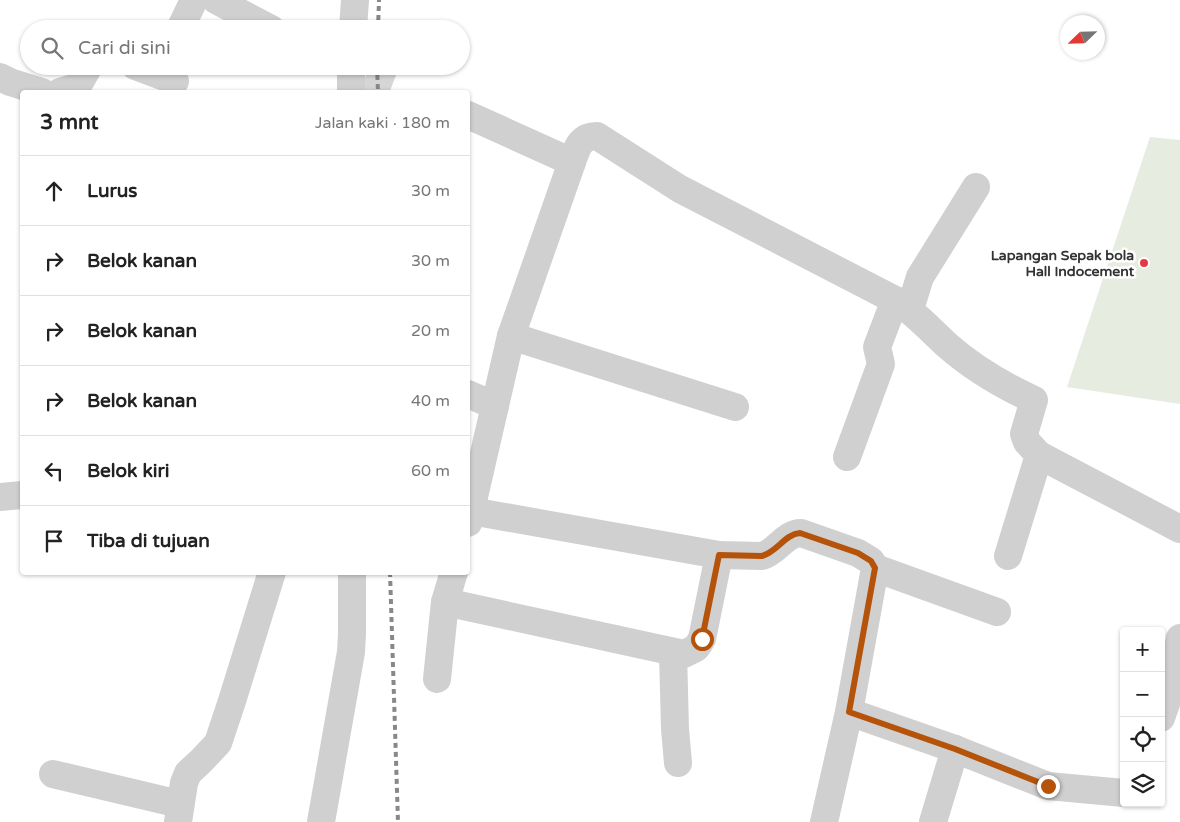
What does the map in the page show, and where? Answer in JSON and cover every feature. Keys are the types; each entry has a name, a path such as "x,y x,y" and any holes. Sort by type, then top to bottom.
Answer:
{"street":[{"path":"184,20 194,0"},
{"path":"216,0 254,20"},
{"path":"354,20 355,0"},
{"path":"67,90 77,87 84,75"},
{"path":"161,75 176,80"},
{"path":"0,77 36,90"},
{"path":"470,116 572,162"},
{"path":"470,513 511,336 580,143 589,136 597,136 680,189 902,305 968,362 1034,400 1024,434 1027,442 1039,455 1180,528"},
{"path":"847,458 881,364 877,347 976,187"},
{"path":"511,336 735,407"},
{"path":"470,395 495,406"},
{"path":"1008,556 1039,455"},
{"path":"0,497 20,494"},
{"path":"470,517 719,555 762,556 793,534 800,533 858,553 871,561 875,568 849,712 824,822"},
{"path":"445,602 684,654 696,648 702,639 719,555"},
{"path":"875,568 997,612"},
{"path":"53,774 179,813 184,783 188,773 218,743 271,575"},
{"path":"321,822 351,652 352,575"},
{"path":"437,679 445,602 453,575"},
{"path":"1161,717 1170,692 1180,638"},
{"path":"673,652 678,763"},
{"path":"849,712 955,749 1048,786 1120,793"},
{"path":"933,822 955,749"}],"shaded area":[{"name":"Lapangan Sepak bola Hall Indocement","path":"1150,137 1180,140 1180,404 1067,387"}],"tunnel":[{"path":"365,78 397,90"}],"railway":[{"path":"378,20 379,0"},
{"path":"377,75 378,90"},
{"path":"390,575 398,822"}],"place":[{"name":"Lapangan Sepak bola Hall Indocement","path":"1144,263"}],"route":[{"path":"702,639 719,555 762,556 796,533 858,553 871,561 875,568 849,712 955,749 1048,786"}]}
